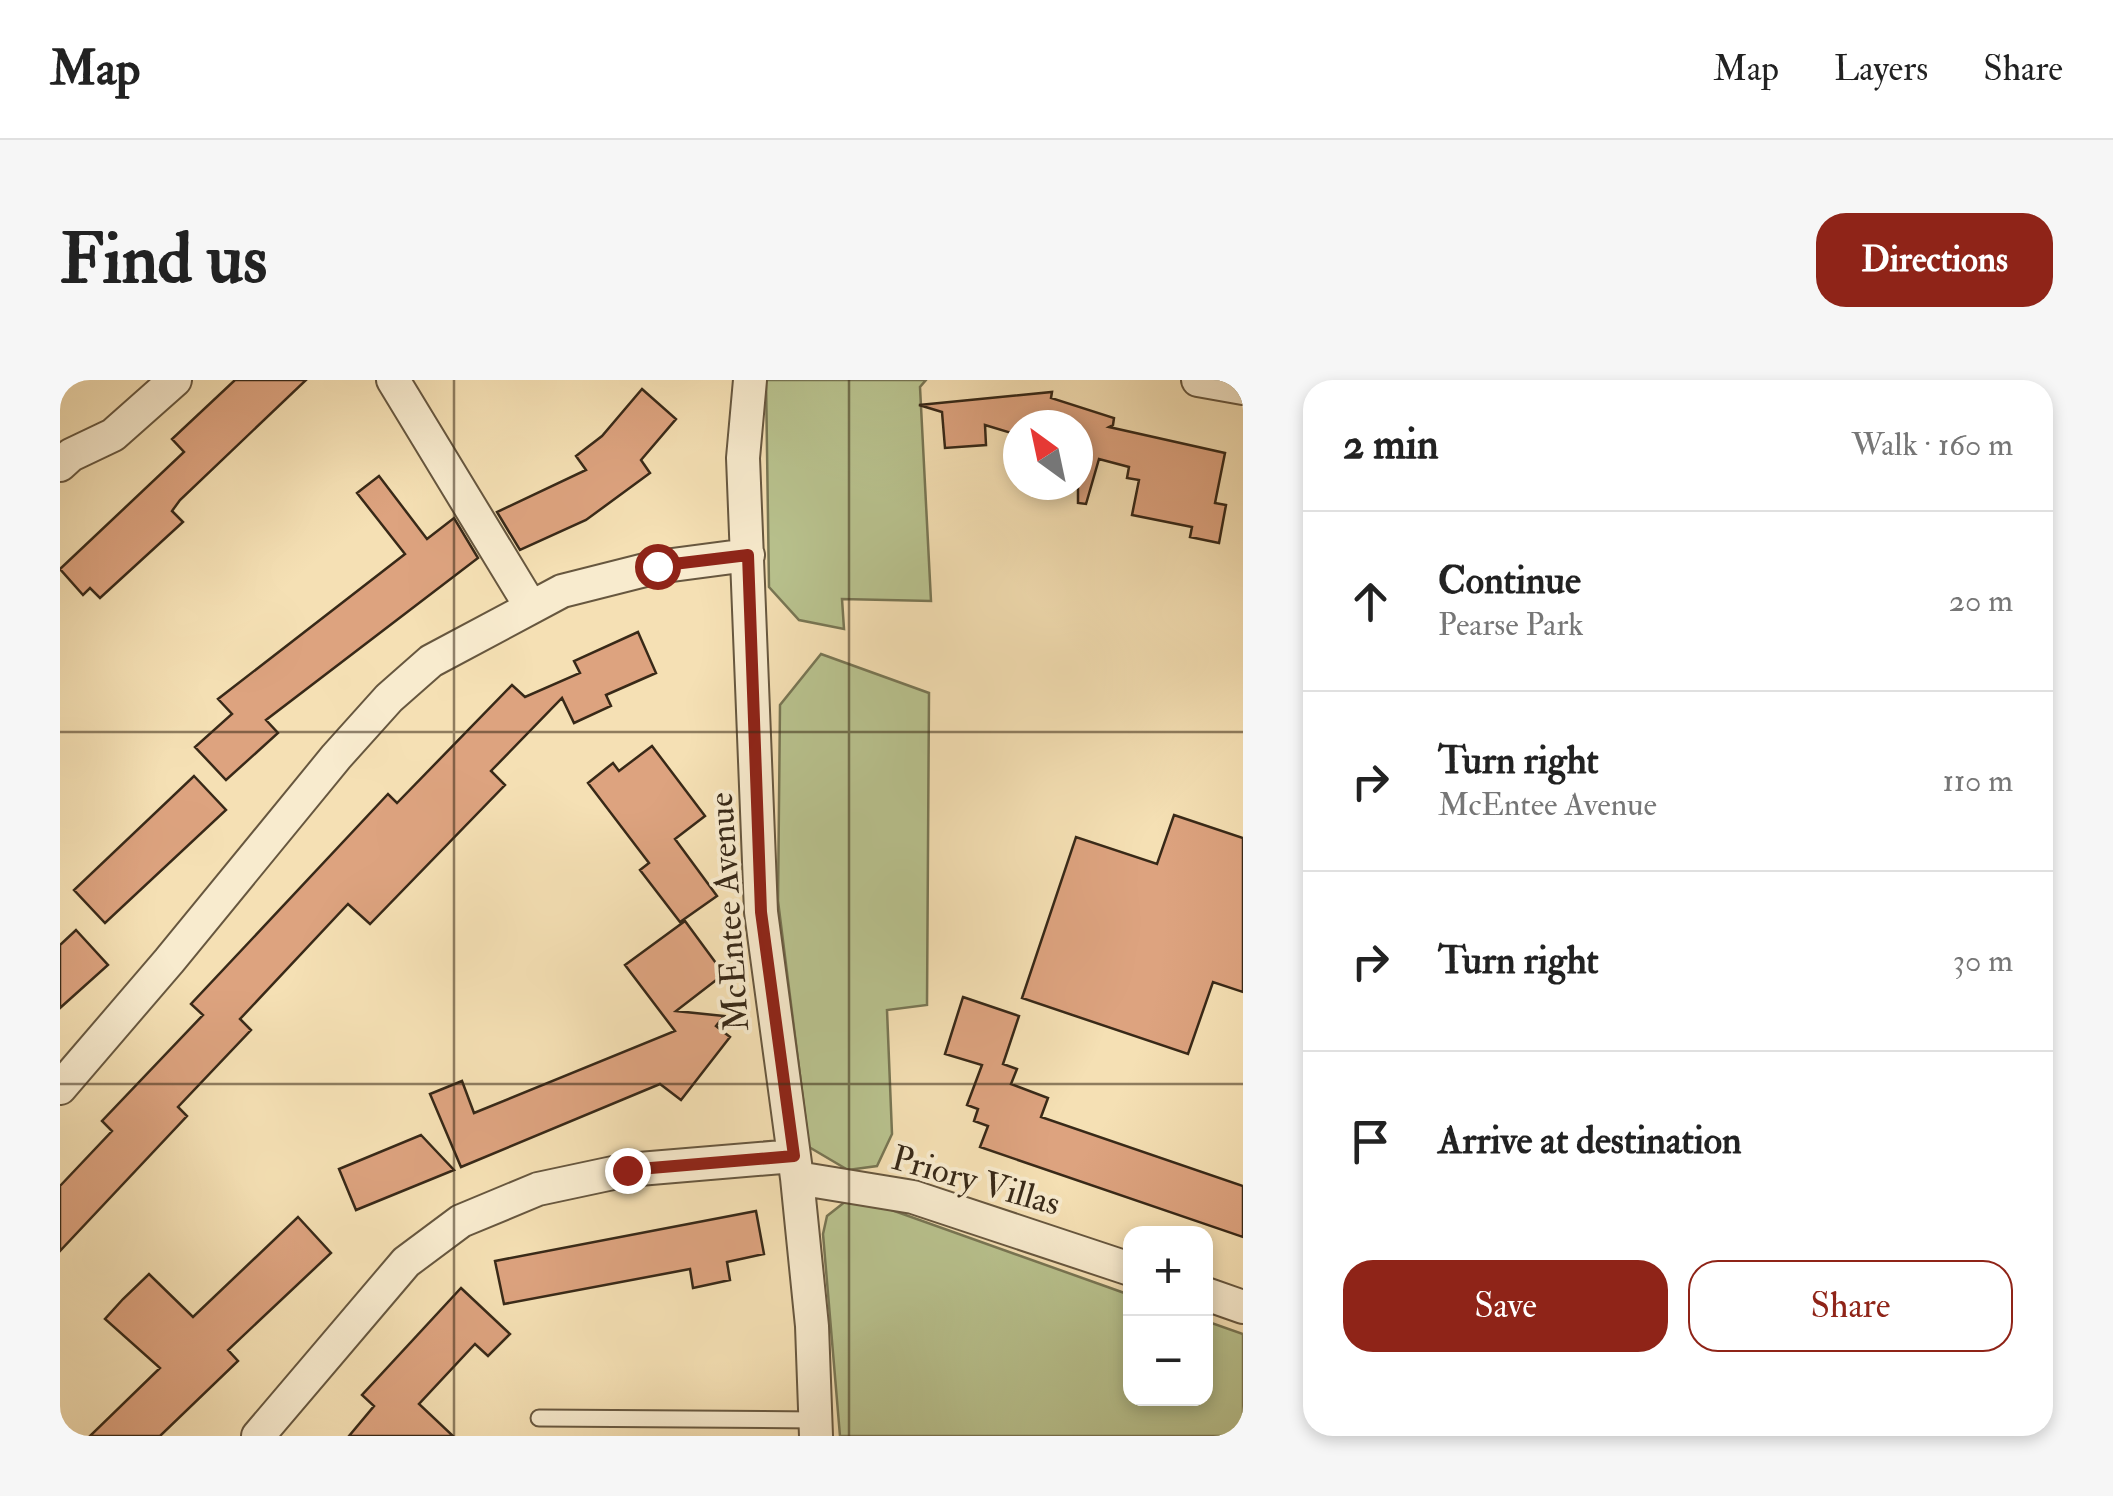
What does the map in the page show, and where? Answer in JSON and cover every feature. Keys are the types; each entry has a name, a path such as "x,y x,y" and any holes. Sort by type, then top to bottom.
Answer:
{"street":[{"path":"60,466 71,455 113,434 175,380"},
{"path":"393,380 531,607"},
{"name":"McEntee Avenue","path":"750,380 743,458 761,912 812,1326 816,1428"},
{"path":"1198,380 1243,388"},
{"path":"60,1088 388,698 432,661 562,591 657,566 748,555"},
{"name":"Priory Villas","path":"258,1436 406,1262 461,1221 538,1190 627,1170 795,1167 913,1197 1123,1267"},
{"path":"1213,1297 1243,1308"}],"lane":[{"path":"539,1418 816,1428"}],"green space":[{"path":"766,380 926,380 920,387 931,601 842,599 844,629 799,620 769,587"},
{"path":"821,654 929,693 927,1005 887,1010 892,1134 877,1166 848,1170 809,1147 778,901 780,705"},
{"path":"846,1201 872,1203 1123,1293 1123,1406 1213,1406 1213,1323 1243,1334 1243,1436 840,1436 823,1234 827,1216"}],"building":[{"path":"235,380 306,380 180,500 172,511 183,522 100,598 90,588 83,595 60,569 184,452 172,439"},
{"path":"642,389 676,419 641,460 650,473 586,520 520,550 497,512 586,470 576,456 602,436"},
{"path":"1052,392 1051,398 1089,410 1003,410 1003,430 985,425 986,445 945,448 942,412 919,405"},
{"path":"1093,411 1114,418 1109,427 1225,453 1215,503 1226,505 1219,543 1190,537 1192,527 1132,515 1139,480 1127,478 1129,467 1099,459 1093,480"},
{"path":"379,476 427,539 454,518 478,558 266,720 278,733 226,780 195,747 232,714 218,699 405,554 357,493"},
{"path":"638,632 656,673 606,695 611,706 574,723 562,698 491,771 505,785 370,924 348,904 240,1019 251,1030 178,1107 187,1116 60,1251 60,1186 112,1131 102,1121 203,1015 191,1004 388,794 397,803 512,685 525,697 580,673 574,661"},
{"path":"652,746 705,816 675,839 717,896 680,922 640,870 649,863 588,783 613,763 619,771"},
{"path":"194,776 226,810 105,923 74,890"},
{"path":"1174,815 1243,838 1243,992 1213,982 1188,1054 1022,998 1076,837 1157,864"},
{"path":"685,921 724,974 676,1011 724,1016 716,1026 730,1037 681,1100 660,1084 461,1167 430,1094 462,1081 474,1113 675,1031 625,965"},
{"path":"76,930 108,965 60,1008 60,945"},
{"path":"963,997 1019,1016 1003,1064 1017,1069 1011,1084 1048,1098 1041,1117 1243,1186 1243,1237 980,1147 988,1126 974,1121 978,1109 967,1105 982,1065 945,1054"},
{"path":"421,1135 454,1170 356,1210 339,1169"},
{"path":"756,1211 764,1254 727,1262 730,1280 693,1288 690,1269 504,1304 495,1261"},
{"path":"298,1217 331,1253 228,1350 238,1361 160,1436 90,1436 160,1368 105,1319 123,1299 149,1274 193,1317"},
{"path":"461,1288 510,1334 488,1356 475,1344 419,1404 453,1436 349,1436 374,1406 362,1395"}],"route":[{"path":"627,1170 794,1156 761,912 748,555 657,566"}]}
